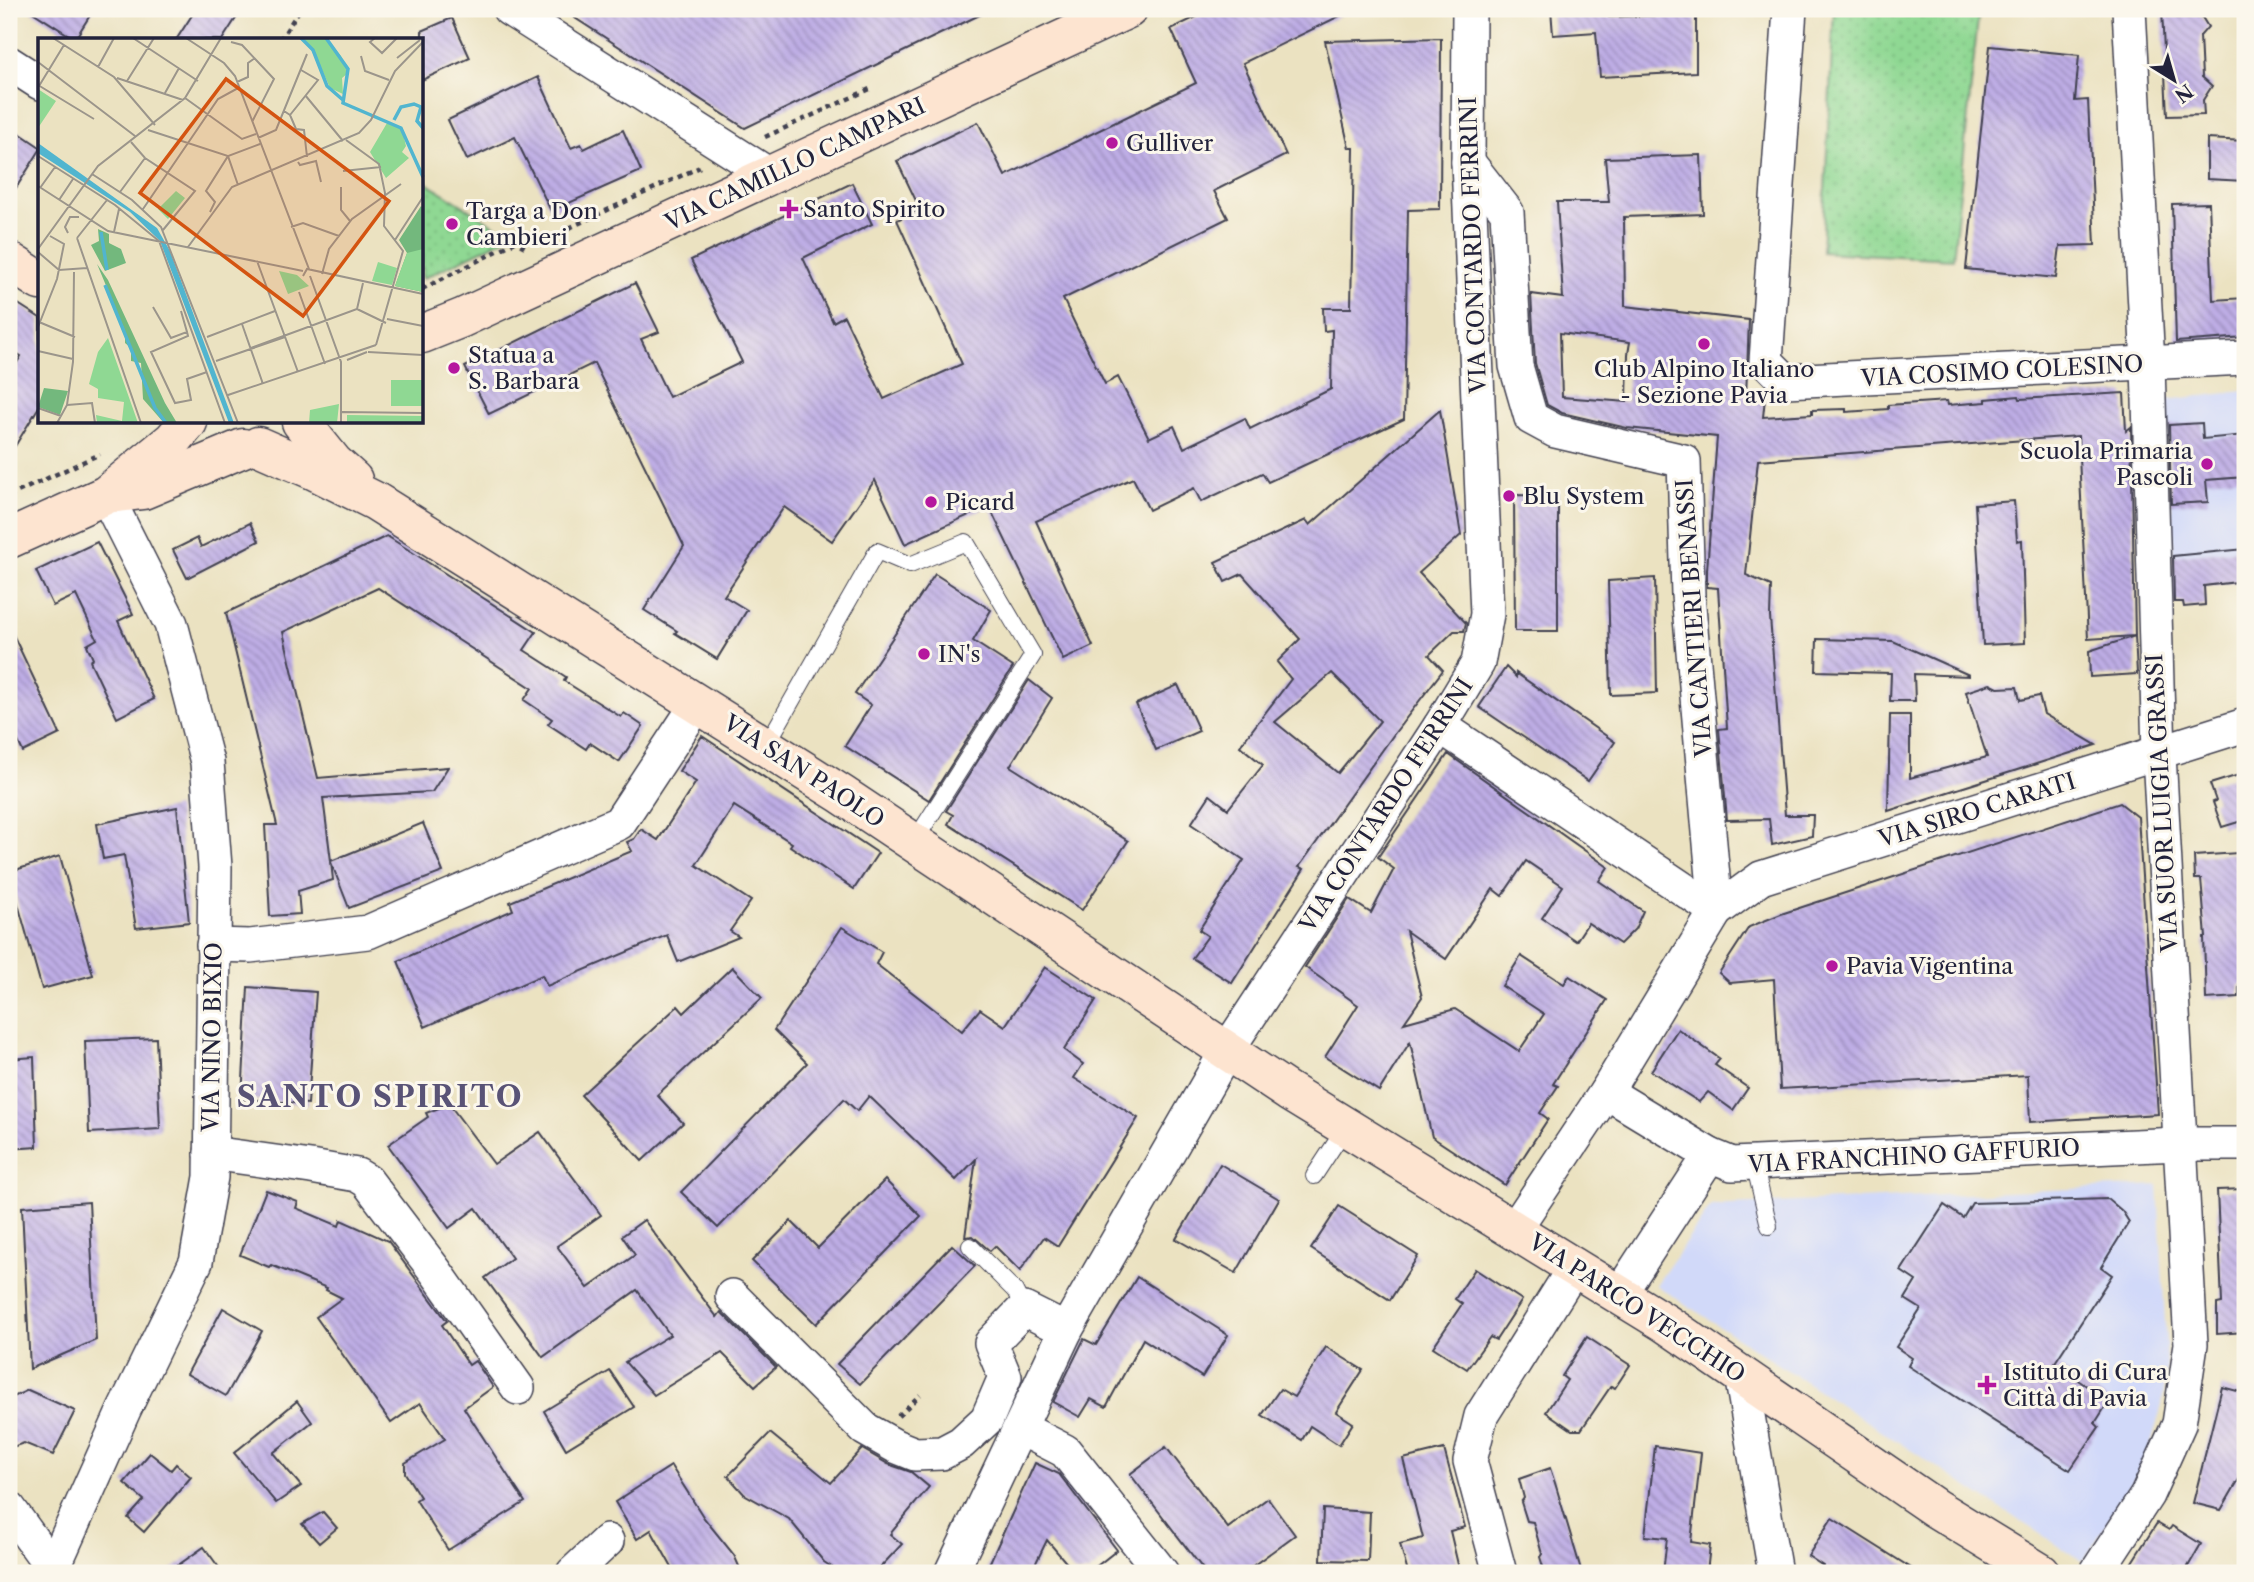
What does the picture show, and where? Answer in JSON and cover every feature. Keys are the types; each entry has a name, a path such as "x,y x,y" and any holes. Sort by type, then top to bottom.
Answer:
{"street":[{"path":"509,9 771,176"},
{"name":"VIA CAMILLO CAMPARI","path":"424,333 771,176 1128,9"},
{"name":"VIA CONTARDO FERRINI","path":"951,1573 1066,1330 1226,1052 1440,726 1478,663 1487,614 1468,162 1469,9"},
{"name":"VIA COSIMO COLESINO","path":"1790,9 1766,361 1786,381 2245,358"},
{"name":"VIA SUOR LUIGIA GRASSI","path":"2096,1573 2147,1494 2179,1424 2191,1344 2158,754 2148,364 2129,9"},
{"path":"9,63 38,82"},
{"name":"VIA CANTIERI BENASSI","path":"1468,162 1507,212 1516,366 1531,418 1555,431 1684,461 1688,595 1716,911"},
{"path":"9,261 38,280"},
{"name":"VIA CAMILLO CAMPARI","path":"424,326 462,318"},
{"path":"9,539 106,495 173,440 186,424"},
{"name":"VIA SAN PAOLO","path":"205,424 214,436 227,444 251,447 313,470 375,501 915,842 1226,1052"},
{"path":"106,495 144,490 273,440 288,424"},
{"name":"VIA SAN PAOLO","path":"304,424 334,463 375,501"},
{"name":"VIA NINO BIXIO","path":"53,1571 124,1410 196,1262 211,1177 215,867 207,762 171,624 106,495"},
{"path":"213,945 250,946 368,932 619,822 698,703"},
{"name":"VIA SIRO CARATI","path":"1716,911 1761,877 2245,725"},
{"path":"1440,726 1716,911 1606,1092 1514,1230"},
{"name":"VIA PARCO VECCHIO","path":"1226,1052 1665,1323 1935,1508 2041,1573"},
{"name":"VIA FRANCHINO GAFFURIO","path":"1606,1092 1710,1155 1732,1164 2179,1144 2245,1144"},
{"path":"211,1153 357,1175 367,1181 436,1272 518,1388"},
{"path":"1619,1295 1710,1155"},
{"path":"1500,1573 1470,1461 1481,1416 1574,1268"},
{"path":"732,1296 865,1429 915,1454 942,1453 961,1443 987,1419 1005,1377 991,1343 1024,1310 1066,1330"},
{"path":"1741,1375 1775,1573"},
{"path":"1020,1428 1065,1451 1162,1573"},
{"path":"9,1508 53,1571"},
{"path":"573,1573 607,1541"}],"lane":[{"path":"766,746 877,551 911,565 966,542 1033,656 915,842"},
{"path":"1314,1176 1346,1127"},
{"path":"1754,1163 1769,1226"},
{"path":"970,1246 1015,1291 1024,1310"}],"path":[{"path":"281,38 300,9"},
{"path":"563,231 883,83"},
{"path":"424,288 515,242 527,248 539,242"},
{"path":"9,496 106,452"},
{"path":"909,1405 920,1395"}],"shaded area":[{"name":"Scuola Primaria Pascoli","path":"2245,391 2245,549 2174,556 2166,400"},
{"name":"Istituto di Cura Città di Pavia","path":"2158,1185 2167,1364 2162,1405 2147,1458 2082,1561 1656,1285 1711,1206"}],"green space":[{"path":"1834,9 1979,9 1953,259 1822,252"},
{"path":"424,181 511,236 424,278"}],"building":[{"path":"28,9 94,9 73,38"},
{"path":"196,9 242,9 223,38 177,38"},
{"path":"561,9 992,9 745,128"},
{"path":"1213,9 1354,9 1243,63 1286,155 1214,191 1228,218 1063,299 1105,384 1118,377 1149,438 1174,426 1184,448 1245,418 1250,429 1331,389 1332,330 1324,331 1323,308 1351,308 1354,148 1349,148 1325,41 1441,38 1440,209 1408,210 1404,419 1268,482 1262,473 1201,502 1194,488 1149,510 1133,478 1036,521 1093,646 1063,660 989,506 905,544 875,480 832,541 784,507 724,596 747,610 717,659 644,610 684,546 594,363 489,414 465,367 635,283 659,332 641,339 669,397 742,362 691,260 852,183 872,224 803,258 833,322 844,316 884,399 962,364 897,220 920,209 897,161 978,122 1005,176 1196,83 1171,29"},
{"path":"1551,9 1608,9 1609,17 1696,14 1696,72 1600,77 1596,32 1553,35"},
{"path":"2162,9 2197,9 2208,27 2200,36 2202,77 2212,86 2203,100 2204,115 2167,116"},
{"path":"452,18 470,58 424,79 422,31"},
{"path":"1990,46 2079,55 2075,101 2088,100 2095,245 2060,246 2056,278 1966,269"},
{"path":"538,77 571,148 581,144 584,149 623,130 641,171 551,211 515,137 467,160 448,120"},
{"path":"9,126 38,146 38,153 9,199"},
{"path":"2207,139 2245,141 2245,181 2207,179"},
{"path":"1701,155 1703,214 1624,217 1625,306 1749,320 1746,397 1765,398 1763,417 1812,414 1812,410 1846,409 1846,412 1888,409 1888,405 1947,401 1948,405 1986,402 1986,399 2019,396 2020,399 2124,393 2126,431 2131,427 2135,636 2088,639 2078,436 1758,460 1746,575 1771,586 1770,617 1785,815 1813,815 1812,836 1772,845 1769,819 1727,820 1719,729 1727,728 1718,588 1707,587 1717,437 1627,428 1562,413 1547,405 1535,363 1531,294 1563,298 1557,202 1609,202 1605,158","holes":["1560,333 1630,342 1627,402 1562,397"]},
{"path":"2209,203 2213,300 2245,298 2245,337 2176,342 2172,204"},
{"path":"9,298 38,317 38,408 9,456 9,376 21,356 9,348"},
{"path":"1440,410 1461,535 1419,573 1466,623 1464,631 1454,631 1429,655 1443,670 1299,867 1304,869 1232,983 1192,958 1208,936 1199,930 1244,860 1191,824 1210,795 1228,809 1263,765 1240,746 1291,679 1277,662 1300,639 1242,574 1225,582 1215,562 1306,520 1310,525","holes":["1332,673 1380,721 1338,773 1275,722"]},
{"path":"2202,423 2203,439 2245,435 2245,477 2206,480 2208,502 2171,504 2169,425"},
{"path":"1514,495 1558,496 1558,631 1515,631"},
{"path":"2014,501 2017,541 2022,540 2025,643 1983,645 1975,504"},
{"path":"250,523 259,541 187,578 173,550 197,538 201,547"},
{"path":"387,536 536,632 524,650 566,677 564,681 621,717 624,713 643,726 619,762 590,743 586,749 548,724 552,719 524,700 532,688 378,588 283,632 318,778 448,767 432,792 323,798 331,861 423,823 443,872 349,908 331,862 333,880 298,891 300,914 270,916 265,825 277,825 226,613"},
{"path":"97,542 133,614 118,621 154,699 117,718 90,661 93,659 87,645 97,639 76,595 53,606 36,571"},
{"path":"2245,549 2245,581 2204,586 2205,605 2184,607 2183,602 2174,602 2173,556"},
{"path":"935,574 991,610 973,641 1013,667 929,800 845,746 871,705 855,694"},
{"path":"1655,578 1657,693 1611,695 1608,581"},
{"path":"9,626 60,734 23,752 9,722"},
{"path":"2135,636 2137,674 2090,677 2089,651"},
{"path":"1817,639 1893,641 1969,676 1914,674 1915,701 1890,701 1891,673 1816,671"},
{"path":"1506,667 1516,677 1516,673 1615,742 1588,781 1479,707"},
{"path":"1029,680 1052,698 1010,766 1128,841 1082,910 948,824 953,815 946,811"},
{"path":"1990,684 1998,688 2017,687 2020,700 2039,696 2044,714 2096,745 1888,811 1890,715 1910,715 1910,778 1987,757 1966,692"},
{"path":"1178,685 1199,731 1156,750 1136,704"},
{"path":"702,736 878,853 854,889 790,846 792,843 734,806 696,865 751,901 730,931 739,937 678,962 667,935 547,986 542,975 425,1027 398,961 513,910 510,902 632,851 627,842 634,839 641,829 658,840 696,782 679,771"},
{"path":"1448,754 1608,867 1599,881 1643,911 1635,929 1620,944 1588,923 1576,941 1542,918 1563,886 1526,861 1502,896 1493,889 1446,959 1406,931 1422,997 1404,1023 1455,1009 1519,1051 1544,1014 1502,986 1521,956 1564,984 1569,976 1607,1000 1553,1084 1558,1086 1540,1113 1548,1119 1505,1185 1432,1137 1410,1042 1379,1091 1325,1057 1358,1005 1305,967 1349,899 1371,913 1394,869 1378,857"},
{"path":"2245,773 2245,820 2222,827 2210,784"},
{"name":"Pavia Vigentina","path":"2120,803 2138,817 2158,1114 2030,1122 2028,1075 1780,1089 1774,979 1730,983 1719,973 1749,927 1781,914"},
{"path":"177,807 189,922 136,928 124,855 103,859 97,824"},
{"path":"2238,853 2238,872 2245,871 2245,984 2239,985 2239,997 2206,999 2206,937 2201,879 2195,879 2194,856"},
{"path":"60,856 93,975 42,989 9,872"},
{"path":"842,927 882,952 876,964 962,1031 980,1009 1005,1026 1045,967 1096,1000 1064,1050 1083,1064 1074,1078 1138,1118 1058,1246 1044,1237 1020,1271 995,1246 990,1251 973,1236 965,1237 976,1159 956,1180 869,1096 857,1111 844,1099 718,1228 681,1192 807,1063 774,1030"},
{"path":"732,967 762,998 657,1095 683,1123 642,1161 581,1095 678,1006 684,1013"},
{"path":"248,987 316,992 308,1104 242,1099"},
{"path":"1678,1029 1720,1059 1715,1065 1748,1088 1733,1110 1708,1092 1699,1102 1651,1071"},
{"path":"156,1038 160,1129 89,1133 85,1041"},
{"path":"34,1057 37,1147 9,1149 9,1059"},
{"path":"449,1104 494,1164 540,1132 601,1215 557,1246 588,1288 635,1255 622,1236 644,1220 717,1317 721,1312 776,1367 755,1386 722,1353 654,1395 625,1362 670,1335 637,1290 543,1357 485,1278 512,1258 476,1208 449,1228 388,1145 428,1117 426,1113"},
{"path":"1220,1164 1279,1199 1236,1273 1176,1239"},
{"path":"885,1180 921,1216 816,1324 752,1261 791,1221 818,1248"},
{"path":"2245,1189 2245,1332 2217,1334 2217,1304 2222,1303 2217,1190"},
{"path":"266,1190 298,1202 296,1208 339,1226 341,1220 388,1241 447,1321 442,1325 469,1365 475,1361 493,1387 464,1408 525,1502 448,1550 416,1500 420,1497 405,1473 405,1463 445,1439 420,1403 391,1423 316,1317 342,1298 326,1290 327,1288 240,1255"},
{"path":"2108,1199 2122,1211 2129,1222 2101,1267 2112,1275 2054,1364 2109,1401 2095,1423 2099,1427 2070,1470 1908,1366 1912,1358 1896,1347 1921,1309 1905,1299 1916,1281 1901,1271 1944,1205 1963,1218 1972,1203"},
{"path":"89,1202 96,1340 30,1369 22,1207"},
{"path":"1339,1206 1418,1256 1390,1300 1311,1249"},
{"path":"952,1245 975,1266 860,1384 837,1364"},
{"path":"1475,1269 1522,1300 1496,1340 1490,1337 1467,1369 1433,1347 1462,1304 1455,1299"},
{"path":"1137,1277 1228,1335 1202,1377 1143,1339 1106,1407 1091,1399 1080,1417 1053,1402 1084,1339 1096,1345"},
{"path":"223,1308 262,1331 226,1396 187,1374"},
{"path":"1587,1337 1630,1365 1615,1388 1611,1386 1581,1430 1572,1430 1546,1412 1567,1380 1562,1376"},
{"path":"1326,1347 1363,1370 1336,1412 1353,1423 1339,1445 1310,1426 1302,1440 1262,1415 1280,1389 1294,1397"},
{"path":"610,1371 634,1407 566,1449 544,1411"},
{"path":"2222,1387 2245,1393 2245,1469 2221,1510 2193,1503"},
{"path":"28,1390 75,1411 53,1455 24,1443 9,1448 9,1399"},
{"path":"297,1401 312,1422 273,1453 301,1486 276,1503 234,1453"},
{"path":"770,1433 831,1483 862,1449 888,1464 911,1472 929,1487 890,1534 902,1544 875,1573 841,1573 824,1562 789,1519 744,1494 728,1476"},
{"path":"1655,1446 1701,1453 1691,1542 1710,1545 1707,1573 1663,1573 1667,1538 1645,1536"},
{"path":"1166,1447 1228,1528 1268,1498 1295,1535 1243,1573 1206,1573 1130,1474"},
{"path":"1444,1449 1465,1527 1450,1531 1460,1573 1408,1573 1400,1544 1423,1538 1403,1459"},
{"path":"150,1453 171,1470 176,1464 191,1477 144,1532 128,1518 144,1500 124,1483"},
{"path":"1035,1463 1059,1474 1117,1550 1088,1573 1075,1573 1047,1540 1031,1573 985,1573"},
{"path":"671,1466 704,1518 734,1555 742,1573 675,1573 651,1530 637,1539 615,1502"},
{"path":"1550,1468 1582,1573 1545,1573 1533,1522 1527,1521 1521,1502 1524,1498 1519,1479"},
{"path":"1323,1509 1370,1512 1368,1561 1321,1560"},
{"path":"323,1512 337,1528 319,1543 302,1524"},
{"path":"1832,1518 1919,1573 1822,1573 1823,1566 1808,1556"},
{"path":"2157,1523 2169,1530 2172,1526 2201,1544 2186,1570 2175,1566 2173,1573 2125,1573"},
{"path":"204,1547 223,1573 167,1573"}],"place":[{"name":"Gulliver","path":"1112,143"},
{"name":"Santo Spirito","path":"789,209"},
{"name":"Targa a Don Cambieri","path":"452,224"},
{"name":"Club Alpino Italiano - Sezione Pavia","path":"1704,344"},
{"name":"Statua a S. Barbara","path":"454,368"},
{"name":"Scuola Primaria Pascoli","path":"2207,464"},
{"name":"Blu System","path":"1509,496"},
{"name":"Picard","path":"931,502"},
{"name":"IN's","path":"924,654"},
{"name":"Pavia Vigentina","path":"1832,966"},
{"name":"Istituto di Cura Città di Pavia","path":"1987,1385"}],"district":[{"name":"SANTO SPIRITO","path":"380,1096"}]}
